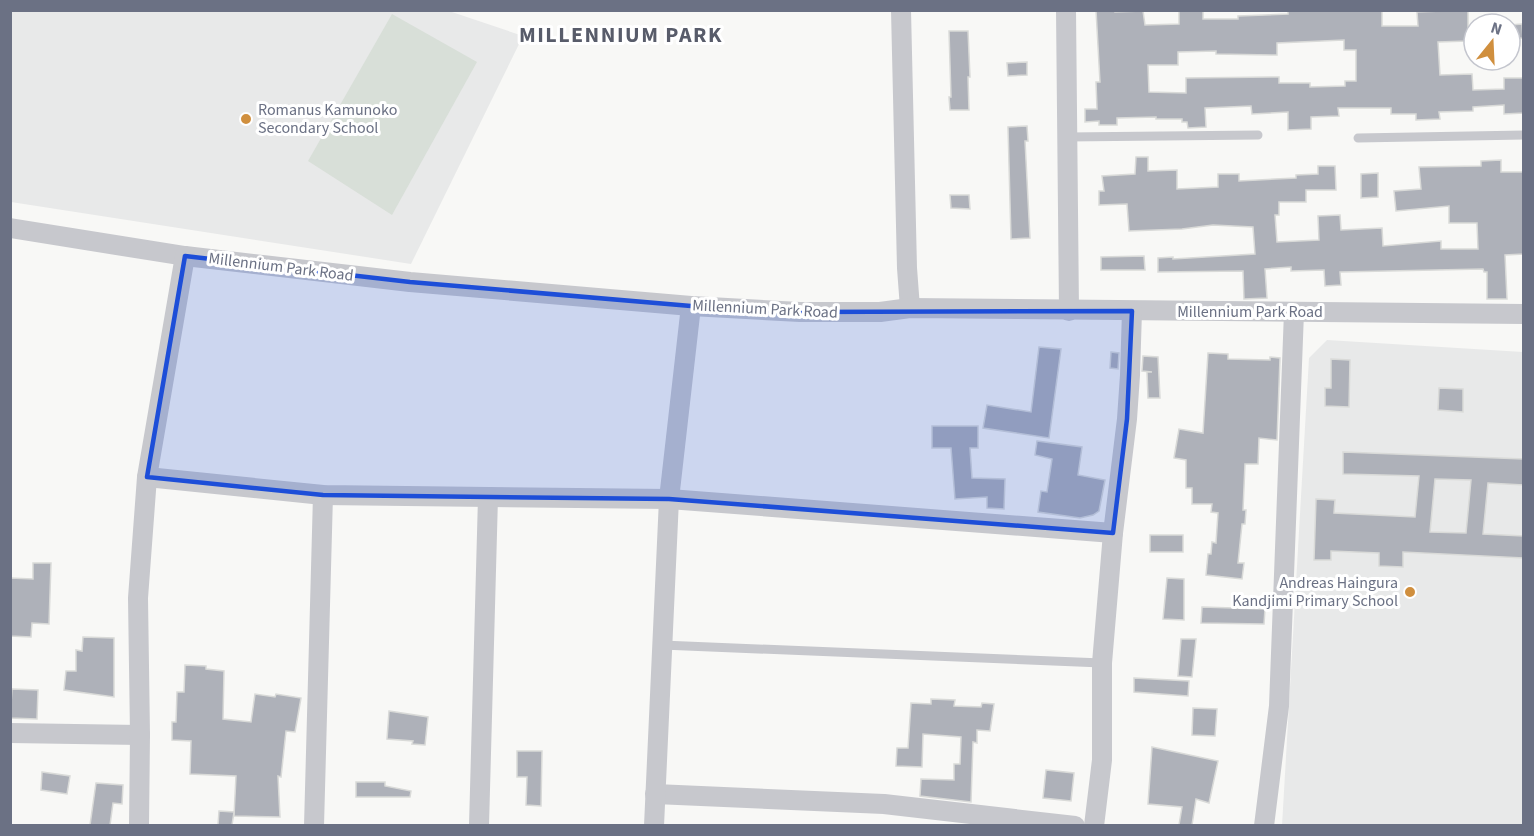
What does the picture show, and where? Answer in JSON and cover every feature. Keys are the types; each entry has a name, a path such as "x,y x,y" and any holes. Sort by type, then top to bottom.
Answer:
{"street":[{"path":"902,10 907,268 910,308"},
{"path":"1066,10 1069,311"},
{"name":"Millennium Park Road","path":"10,228 185,256 410,282 691,306 800,312 880,312 910,308 1524,314"},
{"path":"140,825 138,598 147,477 185,256"},
{"path":"654,825 669,499 691,306"},
{"path":"1094,825 1102,760 1102,663 1113,533 1127,419 1132,311"},
{"path":"1264,825 1279,706 1294,312"},
{"path":"147,477 323,495 669,499 1113,533"},
{"path":"314,825 323,495"},
{"path":"479,825 488,497"},
{"path":"10,733 140,735"},
{"path":"655,794 884,804 1075,825"}],"lane":[{"path":"1067,137 1258,135"},
{"path":"1358,138 1524,135"},
{"path":"662,645 1102,663"}],"highlighted area":[{"path":"185,256 410,282 691,306 800,312 1132,311 1127,419 1113,533 669,499 323,495 147,477"}],"shaded area":[{"name":"Romanus Kamunoko Secondary School","path":"446,10 523,36 411,264 11,202 10,11"},
{"path":"392,14 477,62 392,215 308,161"},
{"name":"Andreas Haingura Kandjimi Primary School","path":"1327,340 1523,352 1523,825 1282,826 1309,358"}],"building":[{"path":"1096,10 1143,11 1145,25 1179,24 1179,10 1203,10 1203,19 1238,19 1238,16 1288,14 1288,10 1382,10 1382,26 1418,26 1417,12 1468,10 1468,12 1462,12 1462,41 1438,42 1440,75 1472,74 1473,90 1504,89 1504,78 1524,78 1524,113 1504,114 1504,105 1473,107 1473,111 1439,112 1440,119 1416,120 1416,114 1391,114 1391,108 1338,108 1339,116 1311,117 1311,129 1288,130 1288,112 1252,114 1251,106 1205,108 1206,127 1188,128 1187,122 1182,122 1182,119 1156,119 1156,117 1117,118 1117,125 1099,125 1099,121 1085,122 1085,109 1097,109 1096,82 1100,82","holes":["1344,40 1344,50 1356,50 1356,81 1345,81 1345,86 1310,87 1310,83 1279,83 1279,77 1186,78 1186,93 1149,92 1148,65 1178,65 1178,52 1216,51 1216,54 1277,55 1277,43"]},
{"path":"949,31 968,31 969,110 950,110"},
{"path":"1027,62 1027,75 1008,76 1007,63"},
{"path":"1027,126 1028,141 1025,141 1030,238 1011,239 1008,127"},
{"path":"1136,157 1148,157 1148,171 1177,170 1177,189 1218,187 1218,174 1239,174 1239,181 1296,178 1296,175 1318,174 1318,166 1335,166 1336,190 1306,190 1306,202 1279,202 1279,215 1275,215 1277,242 1319,240 1318,216 1340,215 1341,230 1382,228 1383,246 1441,241 1441,249 1478,249 1477,223 1449,223 1449,206 1396,211 1394,191 1421,189 1419,167 1481,166 1481,161 1501,160 1501,172 1524,172 1524,254 1505,255 1507,299 1487,299 1487,272 1483,269 1340,272 1341,285 1325,286 1324,270 1291,271 1291,267 1265,269 1267,298 1244,299 1243,271 1158,272 1158,258 1255,254 1253,227 1213,225 1129,231 1127,204 1099,205 1099,191 1104,191 1102,176 1135,174"},
{"path":"1378,173 1378,197 1361,198 1361,174"},
{"path":"950,195 969,195 970,209 951,208"},
{"path":"1144,256 1145,270 1101,270 1101,257"},
{"path":"1039,347 1061,349 1049,438 983,428 987,405 1031,412"},
{"path":"1111,352 1119,353 1118,369 1110,368"},
{"path":"1208,353 1228,354 1228,359 1270,360 1270,357 1280,358 1277,440 1259,438 1258,464 1245,464 1243,510 1246,510 1245,524 1242,524 1238,563 1244,563 1242,579 1206,575 1208,554 1211,554 1212,542 1216,543 1218,513 1211,512 1212,504 1192,504 1192,488 1186,488 1186,460 1174,458 1179,429 1203,433"},
{"path":"1143,356 1158,357 1160,398 1148,398 1147,372 1152,372 1142,371"},
{"path":"1331,359 1350,360 1349,407 1325,406 1325,388 1331,388"},
{"path":"1439,388 1463,389 1463,412 1438,410"},
{"path":"932,426 978,426 978,448 970,448 972,478 1005,479 1004,509 987,508 987,497 955,499 951,448 932,448"},
{"path":"1037,441 1082,447 1078,475 1105,480 1099,511 1080,518 1038,512 1041,491 1047,492 1052,459 1035,455"},
{"path":"1343,452 1524,459 1524,485 1488,483 1483,534 1524,536 1524,558 1403,552 1403,567 1379,566 1379,553 1331,551 1331,560 1314,560 1316,499 1335,500 1334,513 1415,517 1419,476 1343,474","holes":["1435,479 1471,480 1466,533 1430,532"]},
{"path":"1150,535 1183,535 1183,552 1150,552"},
{"path":"33,563 51,563 49,624 32,623 31,637 10,636 10,578 33,579"},
{"path":"1167,578 1184,579 1184,620 1163,619"},
{"path":"1202,607 1265,609 1264,624 1201,623"},
{"path":"83,637 114,638 114,697 64,690 66,671 76,671 76,650 82,651"},
{"path":"1181,639 1196,639 1192,677 1178,676"},
{"path":"185,665 206,666 206,669 224,671 223,719 251,722 255,694 275,697 276,694 301,698 295,732 286,731 281,777 278,776 280,817 234,816 236,776 190,774 191,741 172,740 172,722 176,722 177,692 184,692"},
{"path":"1134,678 1189,681 1188,696 1134,692"},
{"path":"12,689 38,690 37,719 10,718"},
{"path":"931,699 955,700 954,706 981,707 982,703 994,704 990,731 977,730 977,743 973,742 971,802 920,796 921,779 954,780 954,764 960,764 961,737 923,734 922,767 896,766 897,748 908,748 911,703 931,704"},
{"path":"1193,708 1217,709 1215,736 1192,735"},
{"path":"389,711 428,717 425,745 412,744 413,741 387,739"},
{"path":"1152,747 1218,761 1209,803 1196,799 1192,825 1179,825 1182,807 1148,804"},
{"path":"517,751 542,751 541,806 526,805 527,777 517,777"},
{"path":"1046,770 1074,773 1071,801 1043,798"},
{"path":"42,772 70,776 67,794 41,790"},
{"path":"356,782 385,782 385,786 411,791 410,797 356,797"},
{"path":"96,783 123,785 122,804 113,803 110,825 90,825"},
{"path":"219,811 234,812 232,825 218,825"}],"place":[{"name":"Romanus Kamunoko Secondary School","path":"246,119"},
{"name":"Andreas Haingura Kandjimi Primary School","path":"1410,592"}],"district":[{"name":"MILLENNIUM PARK","path":"621,35"}]}
